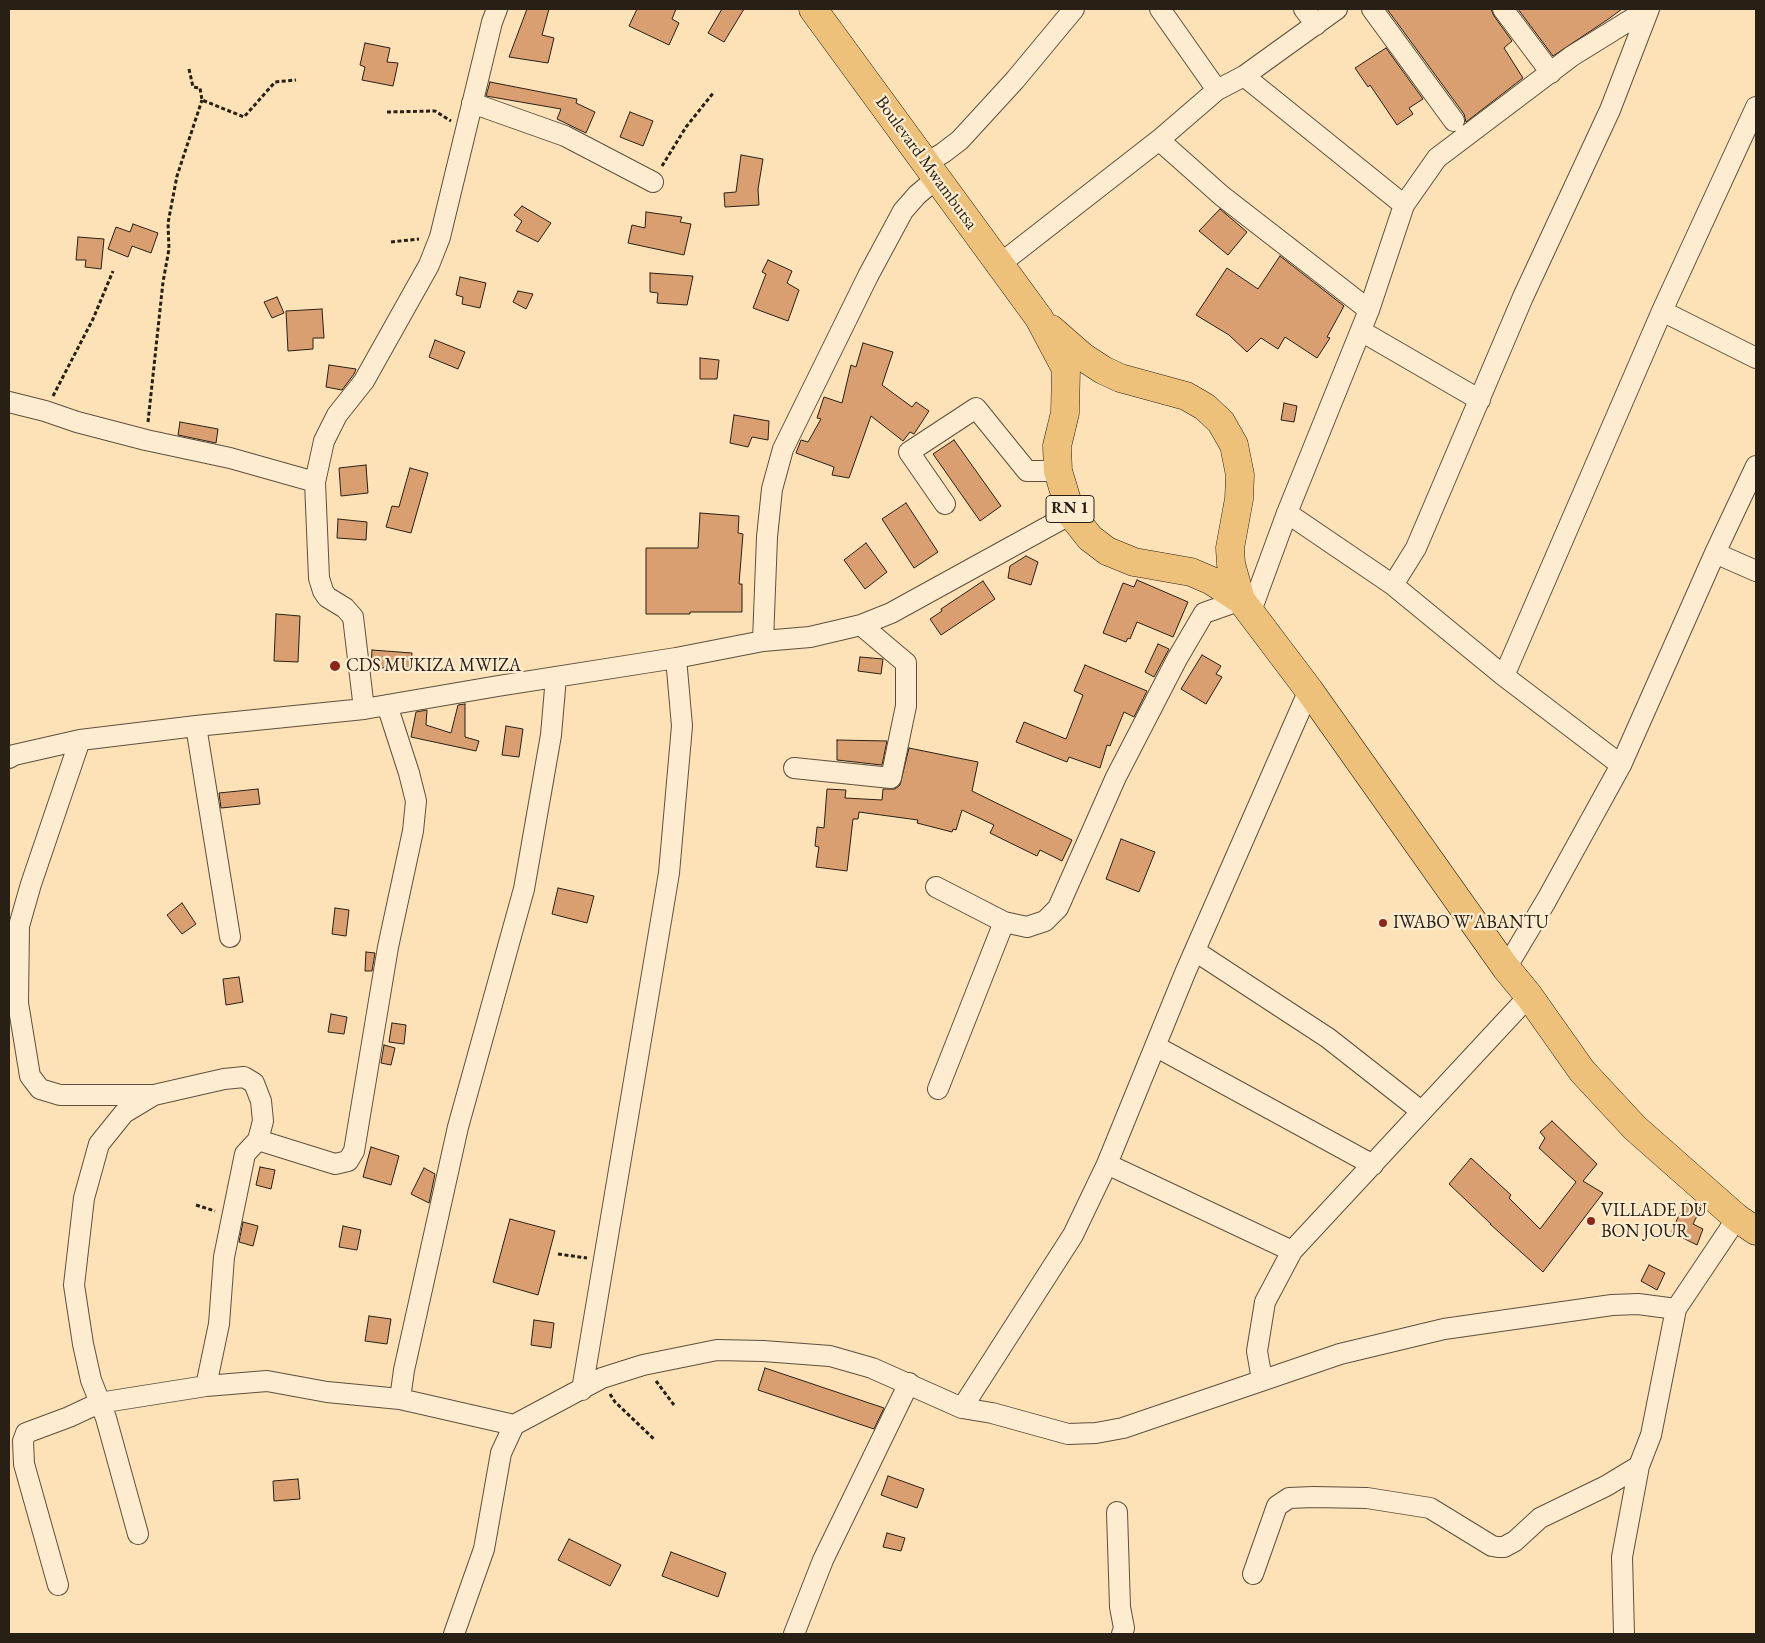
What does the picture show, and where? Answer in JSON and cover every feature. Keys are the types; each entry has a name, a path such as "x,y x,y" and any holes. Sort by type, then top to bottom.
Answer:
{"highway":[{"name":"Boulevard Mwambutsa","path":"814,9 1039,318 1066,369 1065,413 1057,446 1058,471 1071,514 1090,538 1107,551 1134,562 1191,572 1212,581 1246,606"},
{"name":"Boulevard Mwambutsa","path":"1039,318 1083,357 1103,370 1120,378 1186,396 1205,407 1221,422 1234,444 1240,475 1239,499 1230,548 1231,564 1246,606"},
{"name":"RN 1","path":"1246,606 1309,690 1582,1072 1635,1128 1747,1225"}],"street":[{"path":"364,709 353,617 345,608 327,597 319,578 315,482 324,441 337,415 364,381 429,265 440,237 492,22 497,9"},
{"path":"763,641 766,537 772,489 782,449 868,276 903,211 917,195 943,153 960,140 1015,80 1074,9"},
{"path":"1160,9 1217,90"},
{"path":"1304,9 1316,25"},
{"path":"1000,264 1159,140 1217,90 1244,76 1337,9"},
{"path":"1372,9 1454,120"},
{"path":"1503,9 1551,73"},
{"path":"936,887 1004,922 1027,927 1045,922 1058,908 1116,777 1177,659 1204,613 1246,606 1287,513 1370,310 1404,205 1437,158 1572,56 1649,9"},
{"path":"1393,585 1416,548 1523,297 1610,110 1649,9"},
{"path":"1244,76 1404,205"},
{"path":"472,103 571,139 653,182"},
{"path":"1504,676 1662,312 1756,107"},
{"path":"1159,140 1222,196 1370,310"},
{"path":"1662,312 1756,358"},
{"path":"1361,331 1480,400"},
{"path":"9,402 45,411 77,422 146,440 230,458 315,482"},
{"path":"945,504 909,452 976,408 1027,471 1058,471"},
{"path":"1506,968 1546,901 1621,765 1715,553 1756,466"},
{"path":"1287,513 1393,585 1504,676 1621,765"},
{"path":"9,758 14,755 80,740 364,709 676,658 763,641 810,637 861,625 891,613 1071,514"},
{"path":"1715,553 1756,571"},
{"path":"794,768 891,778 906,706 906,663 861,625"},
{"path":"582,1390 669,873 682,726 676,658"},
{"path":"400,1399 404,1370 458,1127 524,890 551,735 556,677"},
{"path":"962,1408 1073,1235 1106,1164 1195,951 1309,690"},
{"path":"258,1140 335,1164 348,1161 354,1151 388,947 413,831 416,801 387,705"},
{"path":"196,726 230,936"},
{"path":"80,740 30,884 19,926 18,1004 30,1076 40,1089 60,1095 154,1095 224,1079 244,1077 254,1083 261,1101 263,1121 258,1140 245,1154 224,1257 219,1324 206,1386"},
{"path":"938,1089 1004,922"},
{"path":"1195,951 1328,1038 1421,1111"},
{"path":"1262,1380 1257,1350 1265,1302 1292,1251 1529,996"},
{"path":"1155,1046 1373,1165"},
{"path":"138,1534 106,1418 91,1380 74,1285 84,1198 99,1144 124,1113 154,1095"},
{"path":"1106,1164 1292,1251"},
{"path":"1624,1634 1622,1557 1639,1466 1651,1435 1676,1309 1747,1225"},
{"path":"454,1634 484,1549 501,1452 514,1425 602,1378 643,1365 717,1350 763,1350 830,1356 872,1368 962,1408 992,1413 1068,1434 1096,1433 1123,1428 1340,1354 1444,1329 1612,1305 1638,1304 1676,1309"},
{"path":"58,1585 24,1464 23,1441 26,1433 32,1430 69,1417 99,1403 206,1386 267,1381 326,1392 400,1399 514,1425"},
{"path":"794,1634 823,1560 909,1384"},
{"path":"1253,1574 1277,1506 1289,1498 1367,1498 1430,1508 1498,1548 1515,1541 1540,1518 1606,1486 1639,1466"},
{"path":"1117,1512 1120,1607 1124,1628 1122,1634"}],"path":[{"path":"146,440 163,282 169,249 168,223 177,176 202,100 200,88 193,87 189,69"},
{"path":"202,100 244,117 275,82 296,80"},
{"path":"653,182 686,126 714,92"},
{"path":"387,112 435,111 466,131"},
{"path":"391,242 440,237"},
{"path":"45,411 93,319 113,271"},
{"path":"558,1254 604,1260"},
{"path":"643,1365 674,1405"},
{"path":"602,1378 615,1402 655,1440"}],"building":[{"path":"527,9 549,9 542,35 554,38 548,63 509,57"},
{"path":"637,9 676,9 672,19 679,23 669,45 629,26"},
{"path":"722,9 744,9 724,42 708,33"},
{"path":"1387,9 1491,9 1512,41 1504,48 1523,78 1466,122 1464,114"},
{"path":"1518,9 1622,9 1553,56"},
{"path":"365,43 390,48 387,62 398,63 393,86 362,80 365,67 360,65"},
{"path":"1386,48 1423,99 1409,108 1413,114 1397,125 1370,85 1368,87 1355,68"},
{"path":"490,82 577,99 576,103 595,112 586,133 557,119 561,109 486,96"},
{"path":"630,112 653,121 643,146 620,137"},
{"path":"741,155 763,159 758,189 759,205 725,207 724,193 736,192"},
{"path":"522,206 551,223 538,242 516,231 522,221 514,215"},
{"path":"1220,209 1247,232 1228,255 1199,231"},
{"path":"646,212 682,217 680,222 691,224 684,255 628,243 632,225 645,228"},
{"path":"133,224 158,233 151,253 132,246 128,257 108,249 116,227 130,232"},
{"path":"78,237 104,239 101,269 85,267 86,260 76,260"},
{"path":"1280,256 1344,306 1327,337 1330,338 1317,358 1285,337 1278,349 1261,338 1247,352 1229,335 1196,315 1227,268 1258,289"},
{"path":"768,260 792,271 787,283 799,290 788,321 753,308 766,274 762,272"},
{"path":"650,273 693,276 687,305 657,303 658,293 650,292"},
{"path":"460,277 486,283 480,308 462,304 463,297 456,295"},
{"path":"518,291 533,294 526,309 513,302"},
{"path":"277,297 284,313 272,318 264,302"},
{"path":"322,309 324,338 313,338 313,349 288,351 286,311"},
{"path":"435,340 465,352 458,369 429,357"},
{"path":"863,343 893,352 882,385 912,407 916,402 929,411 914,434 910,432 903,441 871,416 849,478 832,475 834,467 796,453 801,440 808,442 821,419 817,418 824,397 842,403 851,365 856,367"},
{"path":"700,358 719,360 717,379 700,379"},
{"path":"329,365 356,369 342,390 326,387"},
{"path":"1284,403 1297,406 1294,422 1281,420"},
{"path":"734,415 769,421 768,440 752,437 748,447 730,443"},
{"path":"180,422 218,429 216,443 178,435"},
{"path":"954,440 1001,506 980,521 933,454"},
{"path":"366,465 368,493 341,496 339,468"},
{"path":"410,468 428,473 411,533 386,527 392,506 399,507"},
{"path":"906,503 938,552 914,568 882,519"},
{"path":"700,513 739,516 738,533 743,534 739,584 742,584 742,612 646,614 646,548 698,548"},
{"path":"338,519 367,522 366,540 337,538"},
{"path":"866,543 887,572 865,589 844,560"},
{"path":"1026,556 1038,562 1031,585 1008,578 1010,566"},
{"path":"1137,580 1188,602 1173,637 1137,622 1130,639 1128,638 1126,642 1103,633 1123,583 1134,587"},
{"path":"983,581 995,599 941,635 930,619 942,611 941,609"},
{"path":"276,614 300,616 298,662 274,661"},
{"path":"1158,644 1169,649 1154,677 1145,672"},
{"path":"372,650 412,653 411,670 371,667"},
{"path":"1202,655 1221,666 1216,674 1222,677 1206,704 1181,689"},
{"path":"860,657 883,659 881,674 858,671"},
{"path":"1085,665 1147,691 1134,717 1124,712 1110,746 1107,745 1100,768 1069,757 1067,762 1016,742 1024,722 1066,739 1083,695 1074,691"},
{"path":"465,704 465,737 479,741 476,751 411,737 416,712 427,710 426,725 451,733 458,705"},
{"path":"506,726 523,729 519,757 502,755"},
{"path":"837,740 887,741 882,765 837,760"},
{"path":"909,748 978,762 972,791 1072,840 1062,861 1040,850 1037,856 990,833 994,825 962,810 956,830 953,829 952,832 917,823 918,820 859,812 858,819 853,819 847,871 816,867 819,847 815,846 817,827 824,828 827,789 846,790 845,798 882,800 883,789 895,789 900,785"},
{"path":"258,789 260,804 221,808 219,793"},
{"path":"1121,839 1155,852 1139,892 1106,879"},
{"path":"558,888 594,896 587,923 552,914"},
{"path":"182,903 196,924 182,934 167,915"},
{"path":"335,908 349,910 346,936 332,934"},
{"path":"366,952 375,953 372,971 365,971"},
{"path":"239,977 243,1002 226,1005 223,979"},
{"path":"331,1014 347,1017 344,1034 328,1032"},
{"path":"392,1023 406,1025 404,1044 389,1042"},
{"path":"384,1045 395,1048 391,1065 381,1063"},
{"path":"1552,1121 1597,1164 1583,1181 1603,1193 1543,1272 1449,1184 1471,1158 1511,1195 1509,1198 1540,1229 1576,1182 1539,1148 1545,1138 1540,1132"},
{"path":"371,1147 399,1156 391,1185 363,1177"},
{"path":"260,1167 275,1170 271,1189 256,1185"},
{"path":"424,1168 435,1174 429,1203 411,1194"},
{"path":"1686,1201 1701,1208 1693,1224 1703,1229 1697,1245 1671,1232"},
{"path":"510,1219 555,1231 538,1295 493,1282"},
{"path":"243,1222 258,1226 253,1246 239,1242"},
{"path":"343,1226 361,1230 357,1250 339,1247"},
{"path":"1649,1265 1665,1273 1657,1290 1641,1281"},
{"path":"369,1316 391,1319 387,1344 365,1341"},
{"path":"534,1320 554,1323 551,1348 531,1345"},
{"path":"765,1368 884,1408 874,1429 758,1390"},
{"path":"888,1476 924,1489 917,1508 881,1495"},
{"path":"298,1479 300,1499 274,1501 273,1481"},
{"path":"887,1533 905,1538 901,1551 883,1547"},
{"path":"569,1539 621,1565 610,1586 558,1560"},
{"path":"671,1552 726,1573 718,1597 662,1576"}],"place":[{"name":"CDS MUKIZA MWIZA","path":"335,666"},
{"name":"IWABO W'ABANTU","path":"1383,923"},
{"name":"VILLADE DU BON JOUR","path":"1591,1221"}]}
